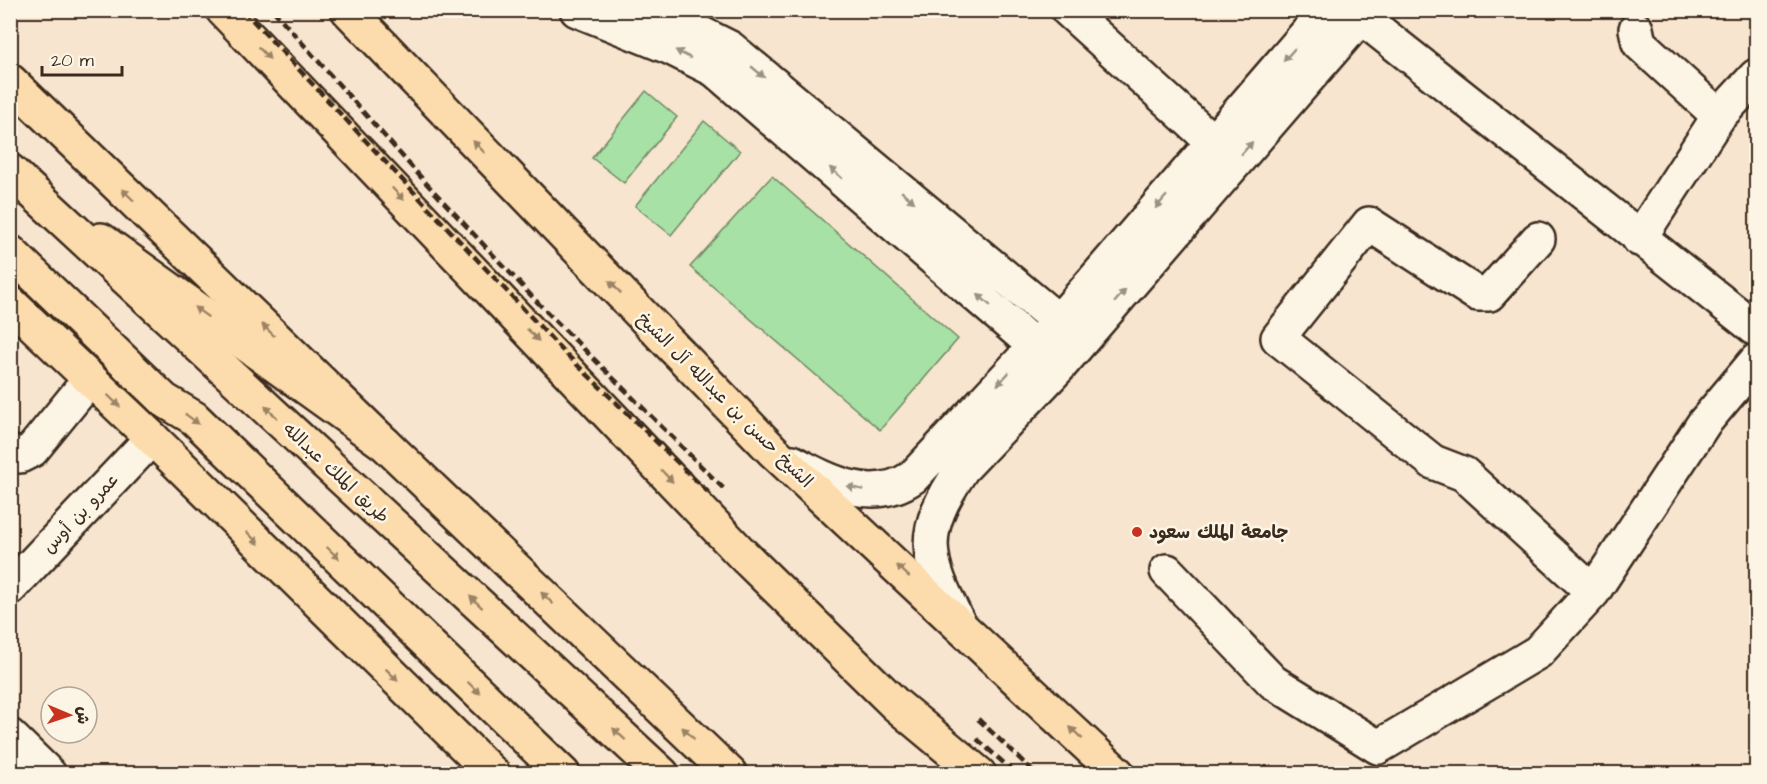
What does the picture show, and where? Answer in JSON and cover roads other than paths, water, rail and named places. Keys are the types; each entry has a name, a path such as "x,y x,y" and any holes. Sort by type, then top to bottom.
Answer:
{"main road":[{"path":"223,10 743,555 895,704 979,774"},
{"name":"الشيخ حسن بن عبدالله آل الشيخ","path":"348,10 774,452 1118,774"},
{"path":"10,81 730,774"},
{"path":"18,178 386,444"},
{"name":"طريق الملك عبدالله","path":"18,178 662,774"},
{"path":"10,252 164,400"},
{"path":"11,302 194,418 555,767"},
{"path":"11,302 153,438 493,774"}],"street":[{"path":"577,10 671,48 715,70 1035,345 1058,368"},
{"path":"654,10 730,48 1070,331"},
{"path":"1068,10 1213,142"},
{"path":"958,623 936,579 932,561 931,538 940,505 962,469 1058,368 1070,331 1213,142 1327,10"},
{"path":"774,452 832,483 882,491 900,487 913,477 1035,345 1070,331 1360,13 1639,239 1756,328"},
{"path":"1636,29 1639,43 1719,116"},
{"path":"1639,239 1719,116 1756,76"},
{"path":"1538,239 1489,294 1477,294 1369,224 1278,338 1433,462 1464,474 1593,592"},
{"path":"1167,571 1273,681 1378,747 1538,652 1593,592 1704,423 1756,361"},
{"path":"10,452 20,456 32,450 90,379"},
{"name":"عمرو بن أوس","path":"10,588 153,438"},
{"path":"10,736 49,774"}],"railway":[{"path":"243,10 562,350 709,493"},
{"path":"273,10 426,183 540,305 726,491"},
{"path":"978,719 1036,774"},
{"path":"977,739 1016,774"}],"place":[{"name":"جامعة الملك سعود","path":"1137,532"}]}
